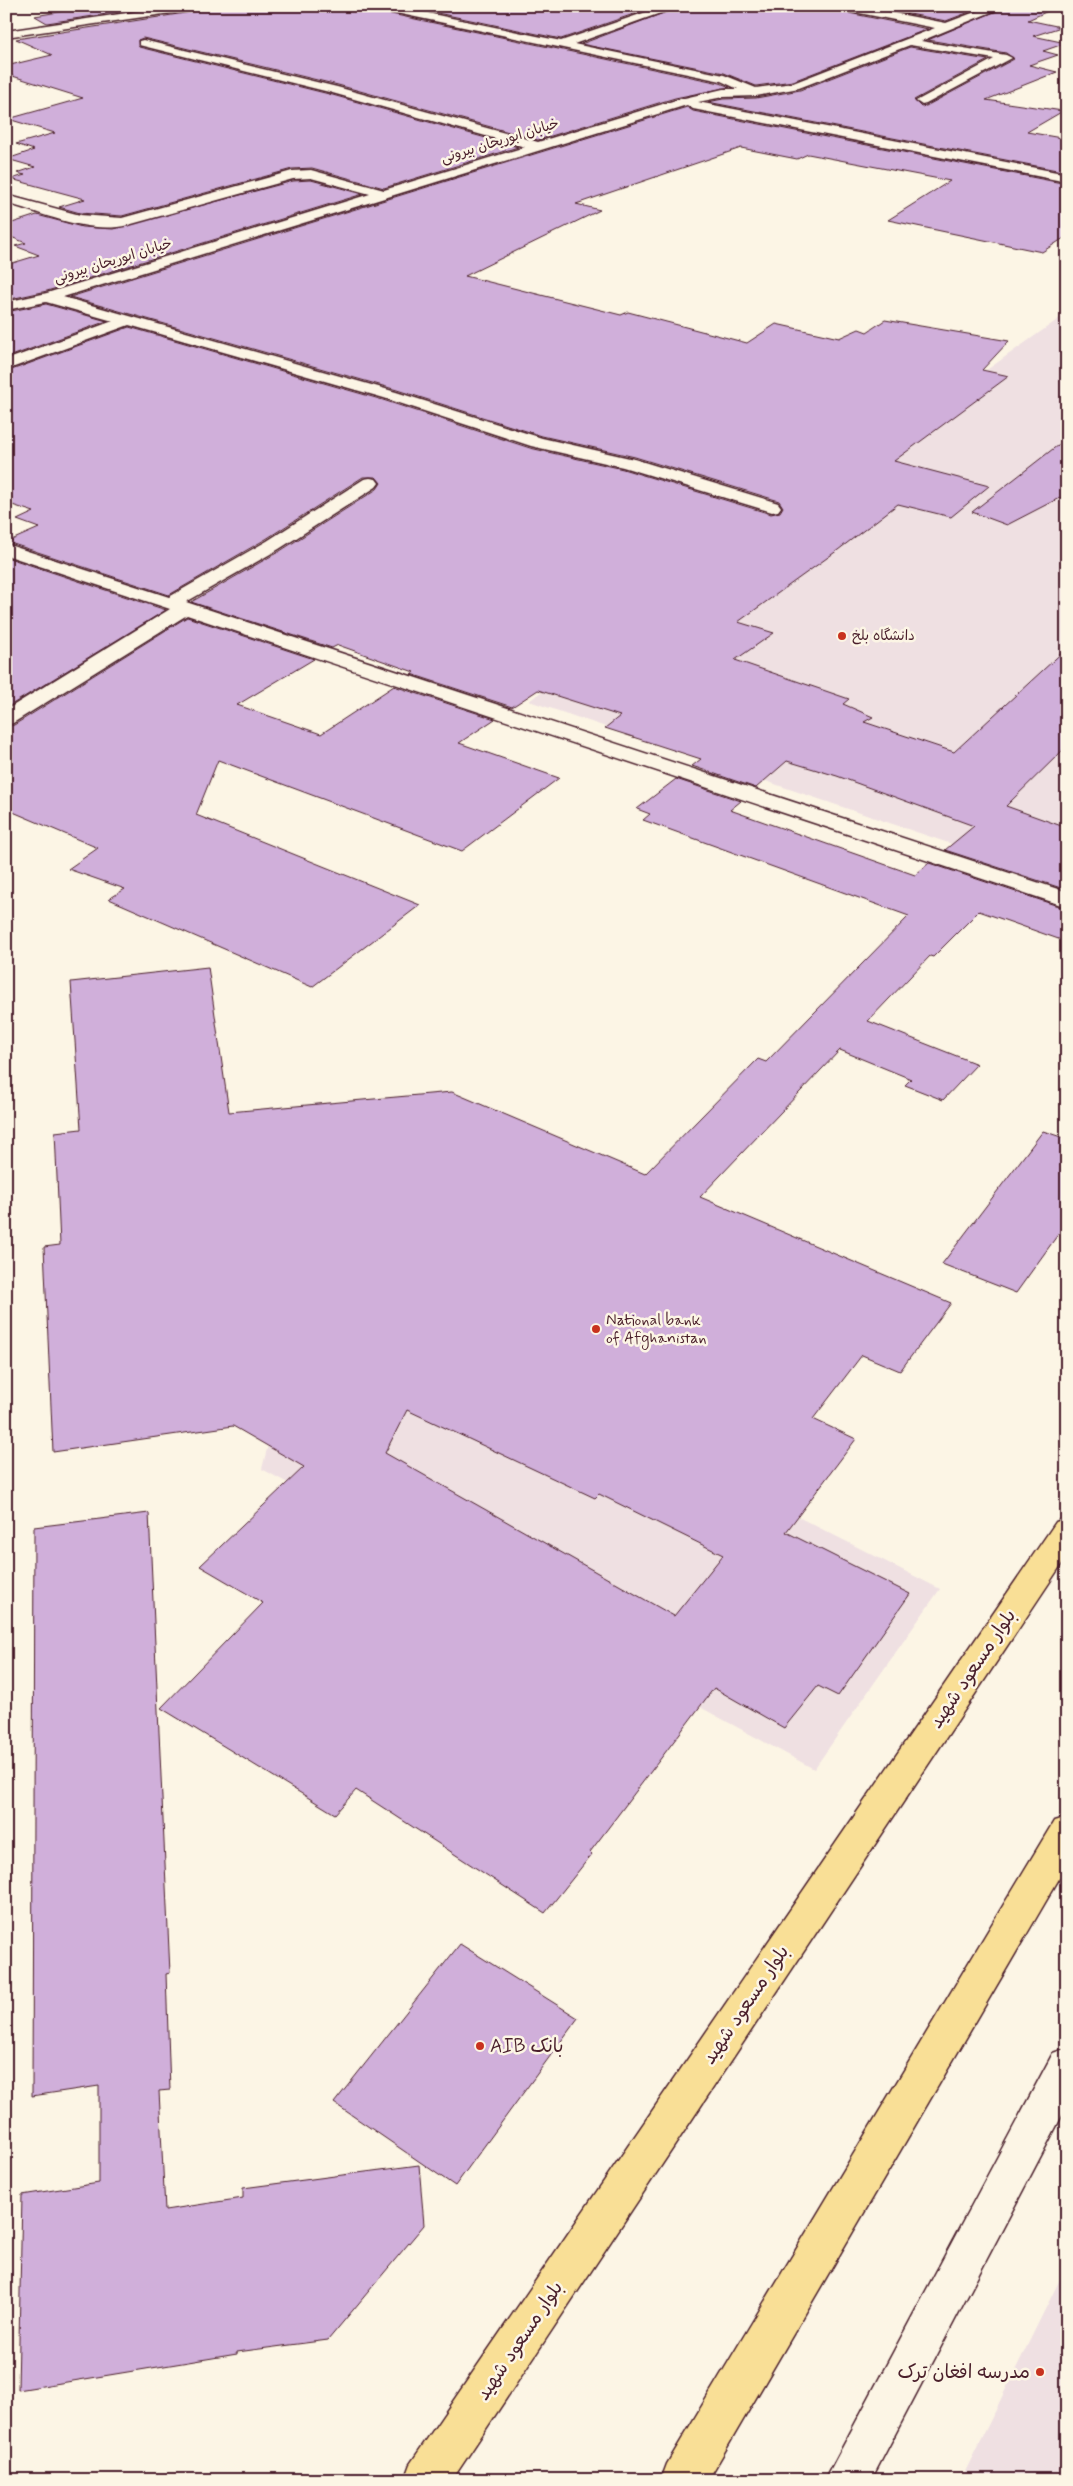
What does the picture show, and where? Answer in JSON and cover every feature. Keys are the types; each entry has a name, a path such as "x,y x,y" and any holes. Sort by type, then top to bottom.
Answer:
{"main road":[{"name":"بلوار مسعود شهید","path":"426,2480 1067,1530"},
{"path":"684,2480 1067,1832"}],"street":[{"path":"6,34 198,6"},
{"path":"377,6 565,43 724,78 756,92"},
{"path":"565,43 675,6"},
{"path":"839,6 948,27"},
{"name":"خیابان ابوریحان بیرونی","path":"6,306 48,297 680,103 723,93 756,92 795,86 1001,6"},
{"path":"432,17 456,11"},
{"path":"143,42 333,89 537,146"},
{"path":"909,42 1006,58 922,101"},
{"path":"680,103 1067,178"},
{"path":"6,198 94,222 109,224 292,175 311,174 382,193"},
{"path":"6,292 48,297 126,321 390,395 537,442 628,463 772,507"},
{"path":"6,366 126,321"},
{"path":"6,719 370,483"},
{"path":"6,549 1067,900"},
{"path":"847,2480 1067,2066"}],"shaded area":[{"name":"دانشگاه بلخ","path":"1067,313 1067,883 529,701 704,571"},
{"path":"508,1380 798,1517 940,1589 814,1769 262,1469 274,1421"},
{"name":"مدرسه افغان ترک","path":"1067,2265 1067,2480 961,2480"}],"building":[{"path":"93,6 160,6 47,23 35,16"},
{"path":"205,6 370,6 377,11 720,83 730,87 675,98 538,140 338,85 143,38 138,40 139,47 329,94 518,147 384,188 312,168 292,169 122,216 80,213 59,207 85,199 11,179 25,175 17,173 35,167 7,159 34,150 16,144 55,133 8,119 83,98 6,74 6,66 52,55 16,39 198,11"},
{"path":"404,6 657,6 561,39"},
{"path":"682,6 759,6 784,12 800,6 832,6 839,11 928,29 793,81 756,86 724,73 581,44"},
{"path":"868,6 985,6 946,21"},
{"path":"1008,6 1059,6 1028,20 1061,27 1033,36 1066,43 1043,51 1058,55 1029,65 1057,72 986,100 1063,111 1027,132 1067,139 1067,172 708,102 723,99 756,98 800,90 910,47 988,60 914,100 921,107 926,106 1014,59 1006,53 928,40"},
{"path":"687,107 693,111 1067,184 1067,236 1042,252 888,220 950,181 808,154 797,159 741,148 576,204 600,210 465,276 621,315 628,312 747,343 776,324 839,338 859,329 867,332 885,320 1009,341 982,370 1009,376 894,461 989,486 951,517 898,504 738,622 774,633 735,660 849,699 843,704 873,717 864,722 954,752 1067,648 1067,746 1006,806 1067,828 1067,890 945,850 974,826 837,776 787,761 756,788 692,766 701,759 605,728 620,716 538,690 512,707 411,674 414,672 338,645 332,648 191,602 280,551 377,489 381,483 376,477 363,477 266,539 169,595 7,542 39,528 17,520 34,512 6,503 6,372 129,327 383,400 530,448 623,469 771,514 780,512 783,507 779,501 635,457 542,436 397,390 70,297"},
{"path":"311,180 363,194 47,291 6,300 6,265 39,255 15,246 26,243 6,235 6,225 37,215 82,227 113,229 293,181"},
{"path":"46,304 107,321 6,358 6,312"},
{"path":"1067,438 1067,494 1007,525 972,512"},
{"path":"6,557 166,610 6,708"},
{"path":"187,617 314,659 237,705 321,734 394,686 495,719 459,743 559,778 462,851 218,760 196,815 420,905 312,987 109,899 125,889 68,869 98,848 6,809 6,727 14,725"},
{"path":"676,779 741,801 730,810 915,875 929,863 1067,909 1067,942 979,911 933,957 930,956 868,1021 977,1064 943,1100 905,1085 911,1079 840,1050 700,1197 951,1303 900,1371 862,1355 813,1419 856,1439 786,1532 910,1594 838,1696 818,1686 784,1728 714,1688 590,1852 592,1854 545,1913 356,1790 335,1814 161,1708 263,1603 200,1566 304,1467 233,1426 53,1452 44,1247 60,1245 55,1132 81,1129 71,982 208,967 229,1112 452,1092 645,1174 758,1059 766,1062 909,916 643,820 650,814 637,809","holes":["407,1410 595,1498 599,1494 723,1555 674,1616 385,1453"]},
{"path":"1043,1131 1067,1139 1067,1222 1016,1293 942,1264"},
{"path":"149,1513 170,1973 166,1974 170,2090 159,2091 165,2210 243,2198 243,2188 419,2165 424,2225 328,2340 237,2352 237,2354 18,2390 22,2195 99,2183 99,2086 32,2096 34,1527"},
{"path":"460,1944 578,2018 455,2186 334,2103"}],"place":[{"name":"دانشگاه بلخ","path":"842,636"},
{"name":"National bank of Afghanistan","path":"596,1329"},
{"name":"AIB بانک","path":"480,2046"},
{"name":"مدرسه افغان ترک","path":"1040,2372"}]}
